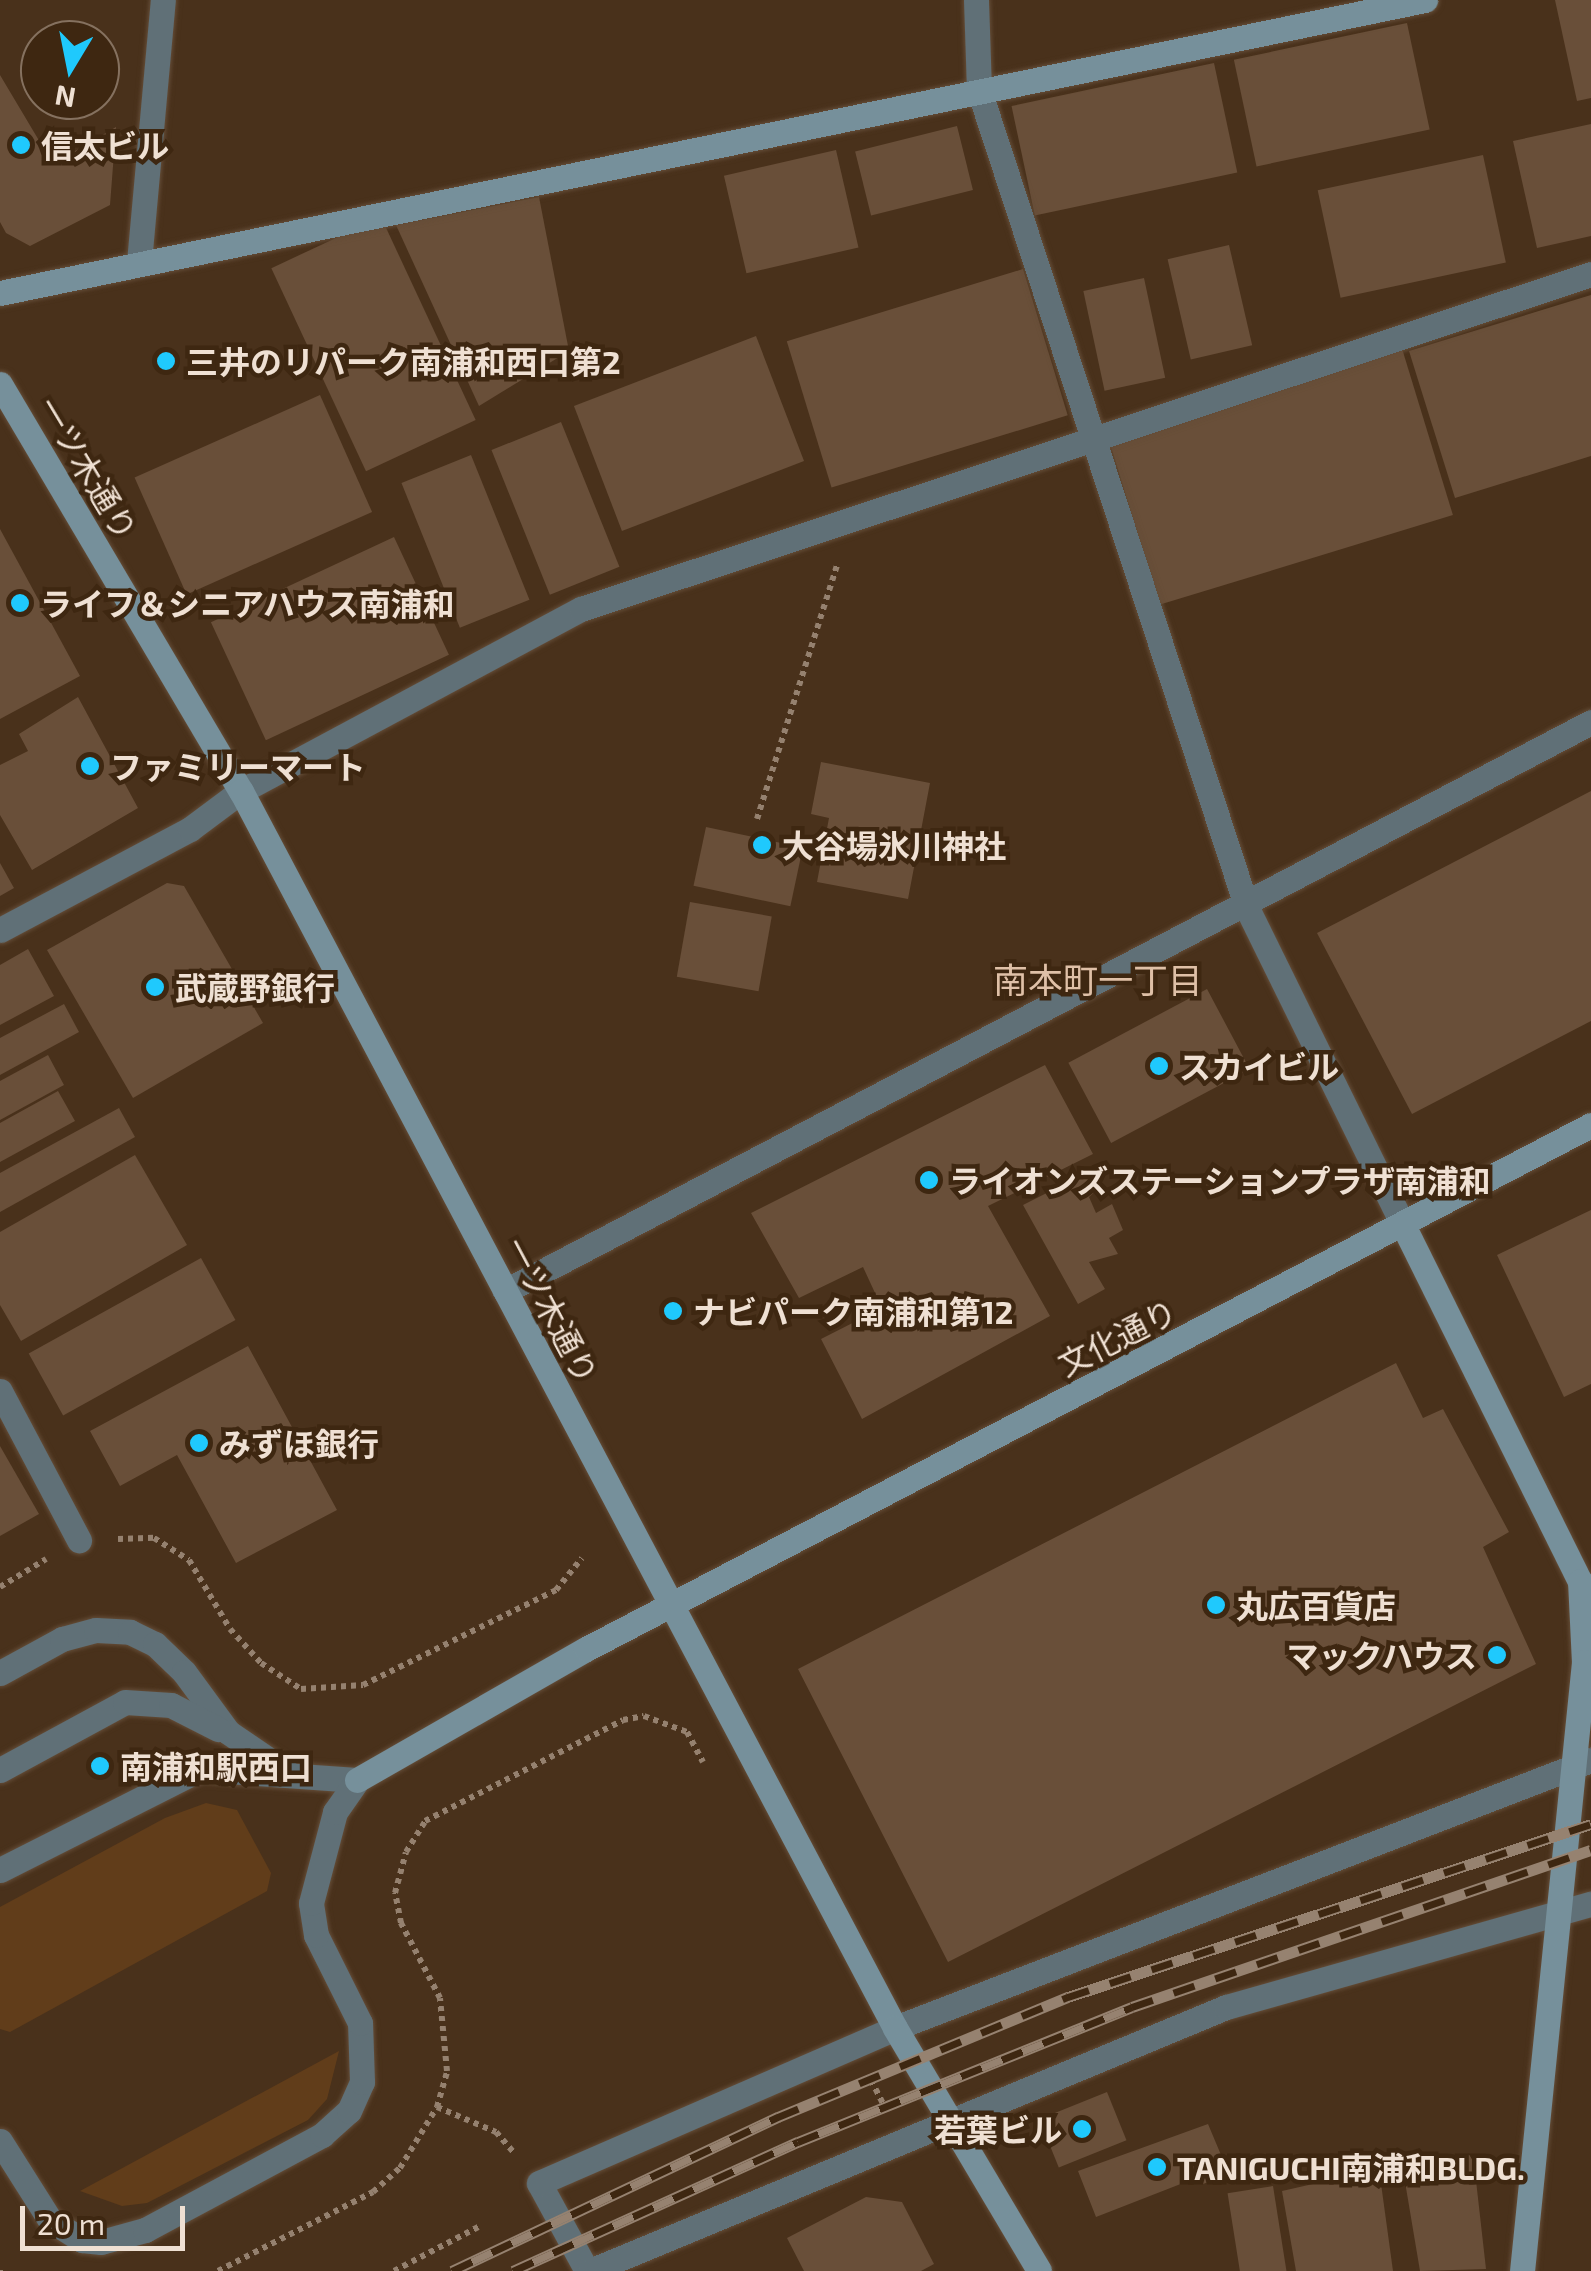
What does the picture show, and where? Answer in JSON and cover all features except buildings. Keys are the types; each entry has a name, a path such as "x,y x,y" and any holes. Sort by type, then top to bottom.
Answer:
{"street":[{"path":"139,262 163,0"},
{"path":"976,0 979,90 1247,908 1580,1581 1583,1762 1522,2271"},
{"path":"0,293 1425,0"},
{"path":"0,930 190,829 242,791 581,609 1093,436 1591,274"},
{"name":"一ツ木通り","path":"0,384 242,791 895,2028 1040,2271"},
{"path":"505,1291 1247,908 1591,722"},
{"name":"文化通り","path":"357,1780 672,1605 1591,1125"},
{"path":"0,1391 79,1540"},
{"path":"0,1674 62,1639 96,1630 130,1632 156,1644 184,1672 228,1732 280,1770 308,1780"},
{"path":"0,1770 73,1727 146,1700 193,1714 275,1771 308,1780"},
{"path":"1583,1762 895,2028 539,2183 588,2271 1226,2007 1591,1904"},
{"path":"0,1870 200,1769 308,1780 357,1780"},
{"path":"0,2140 50,2220 82,2240 101,2242 161,2221 322,2135 349,2111 362,2082 360,2023 316,1936 311,1903 334,1812 357,1780"}],"path":[{"path":"757,819 853,516"},
{"path":"0,1586 79,1540 154,1538 188,1560 230,1628 261,1663 301,1688 363,1685 556,1590 582,1558"},
{"path":"218,2271 373,2192 400,2168 436,2107 447,2071 440,1998 401,1923 394,1894 406,1852 426,1822 623,1720 644,1716 687,1732"},
{"path":"870,2077 885,2108"},
{"path":"436,2107 496,2132 539,2183"},
{"path":"394,2271 478,2227"}],"shaded area":[{"path":"206,1803 237,1810 271,1873 267,1891 10,2032 0,2029 0,1907 165,1818"},
{"path":"339,2051 327,2099 308,2120 147,2203 122,2206 80,2191"}],"railway":[{"path":"452,2271 778,2117 1068,1997 1591,1824"},
{"path":"513,2271 798,2142 1132,2007 1591,1850"}],"place":[{"name":"信太ビル","path":"21,145"},
{"name":"三井のリパーク南浦和西口第2","path":"166,361"},
{"name":"ライフ＆シニアハウス南浦和","path":"20,603"},
{"name":"ファミリーマート","path":"90,766"},
{"name":"大谷場氷川神社","path":"762,845"},
{"name":"武蔵野銀行","path":"155,987"},
{"name":"スカイビル","path":"1159,1066"},
{"name":"ライオンズステーションプラザ南浦和","path":"929,1180"},
{"name":"ナビパーク南浦和第12","path":"673,1311"},
{"name":"みずほ銀行","path":"199,1443"},
{"name":"丸広百貨店","path":"1216,1605"},
{"name":"マックハウス","path":"1497,1655"},
{"name":"南浦和駅西口","path":"100,1766"},
{"name":"若葉ビル","path":"1082,2129"},
{"name":"TANIGUCHI南浦和BLDG.","path":"1157,2167"}],"district":[{"name":"南本町一丁目","path":"1098,979"}]}
